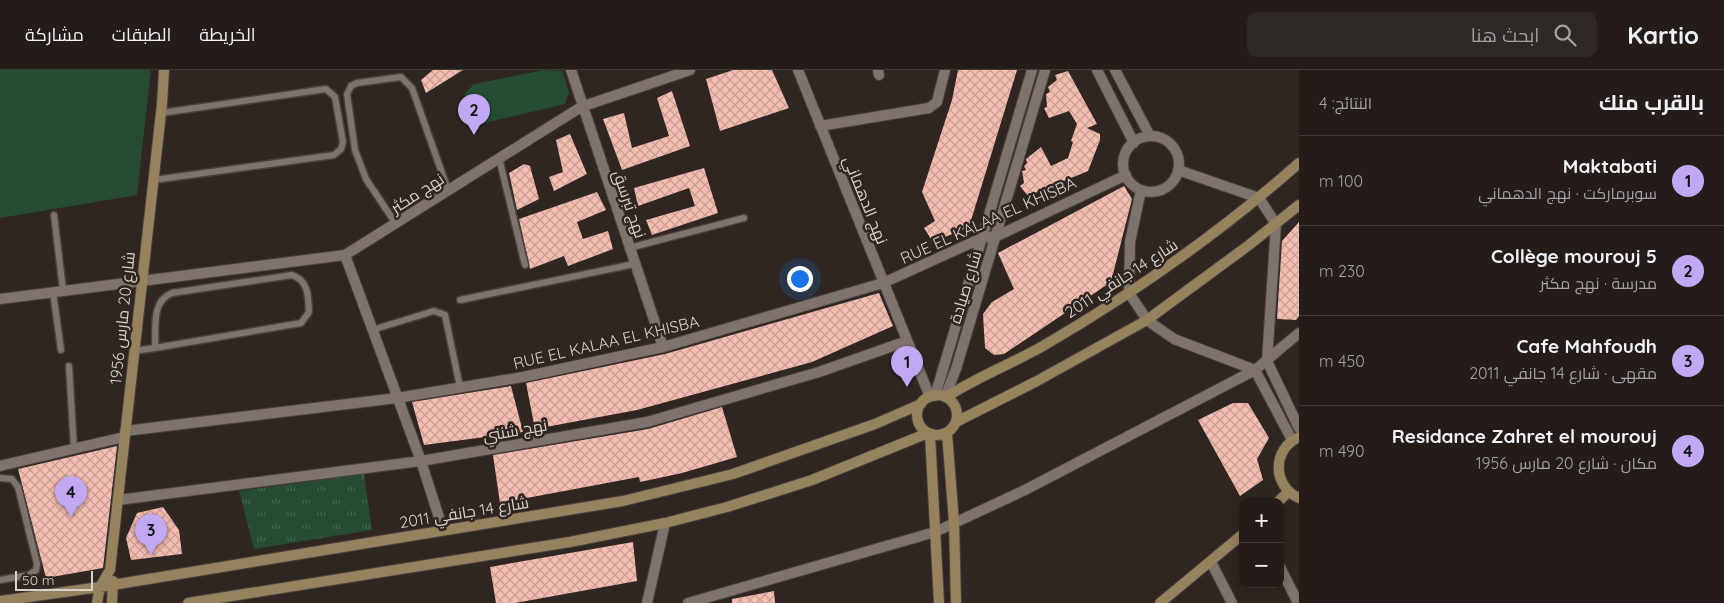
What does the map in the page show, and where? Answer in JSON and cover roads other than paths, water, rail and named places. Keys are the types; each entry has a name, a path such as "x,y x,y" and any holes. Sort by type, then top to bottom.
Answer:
{"street":[{"name":"شارع 20 مارس 1956","path":"97,603 100,587 110,570 141,280 154,180 164,70"},
{"name":"نهج تبرسق","path":"571,70 663,347"},
{"name":"نهج مكثر","path":"0,298 345,255 582,107 690,70"},
{"name":"نهج الدهماني","path":"798,70 908,340 939,397"},
{"path":"820,126 929,108 936,102 946,70"},
{"name":"شارع صيادة","path":"939,397 982,238 1032,70"},
{"name":"شارع صيادة","path":"939,397 956,369 1045,70"},
{"path":"1097,70 1134,143"},
{"path":"1115,70 1150,136"},
{"path":"1150,136 1167,141 1174,148 1178,156 1178,170 1172,183 1165,189 1156,192 1141,190 1130,182 1126,175 1124,157 1134,143 1150,136"},
{"name":"شارع 14 جانفي 2011","path":"939,397 1040,347 1128,293 1199,244 1259,198 1299,163"},
{"path":"1178,170 1259,198 1276,224 1267,361 1299,428"},
{"name":"RUE EL KALAA EL KHISBA","path":"0,466 74,449 125,434 397,398 663,347 884,282 982,238 997,236 1126,175"},
{"path":"1141,190 1130,242 1128,293 1147,320 1174,339 1255,370 1296,439 1284,449 1278,465 1281,482 1288,492 1299,498"},
{"path":"188,603 570,542 665,523 727,507 812,480 929,434 939,435 948,432 956,422 1037,381 1147,320 1299,205"},
{"path":"345,255 421,461 443,530"},
{"path":"688,603 935,532 1025,490 1255,370 1299,333"},
{"name":"نهج شنني","path":"118,500 421,461 646,422 819,372 908,340"},
{"path":"939,603 929,434 918,422 918,411 921,404 939,397 956,408 956,422"},
{"name":"شارع 14 جانفي 2011","path":"0,601 115,585 623,502 733,474 875,424 921,404"},
{"path":"948,432 954,522 956,603"},
{"path":"1282,498 1288,492"},
{"path":"647,603 665,523"},
{"path":"1160,603 1239,538"},
{"path":"1211,562 1232,603"},
{"name":"شارع 20 مارس 1956","path":"110,570 115,585"},
{"path":"1284,575 1298,603"},
{"path":"112,603 115,585"}],"lane":[{"path":"396,224 366,179 355,150 347,94 351,86 357,83 401,77 407,81 412,88 448,190"},
{"path":"154,180 334,155 341,150 343,142 335,97 326,89 161,113"},
{"path":"499,158 525,265"},
{"path":"54,215 61,350"},
{"path":"629,248 744,218"},
{"path":"460,300 634,264"},
{"path":"134,351 155,348 301,323 309,312 307,288 302,280 292,275 172,293 163,296 157,304 155,348"},
{"path":"372,330 434,311 446,315 460,387"},
{"path":"69,366 74,449"},
{"path":"0,478 12,479 18,487 37,564 36,570 29,575 0,580"}],"place":[{"name":"Collège mourouj 5","path":"474,135"},
{"name":"Maktabati","path":"907,387"},
{"name":"Residance Zahret el mourouj","path":"71,517"},
{"name":"Cafe Mahfoudh","path":"151,555"}]}
